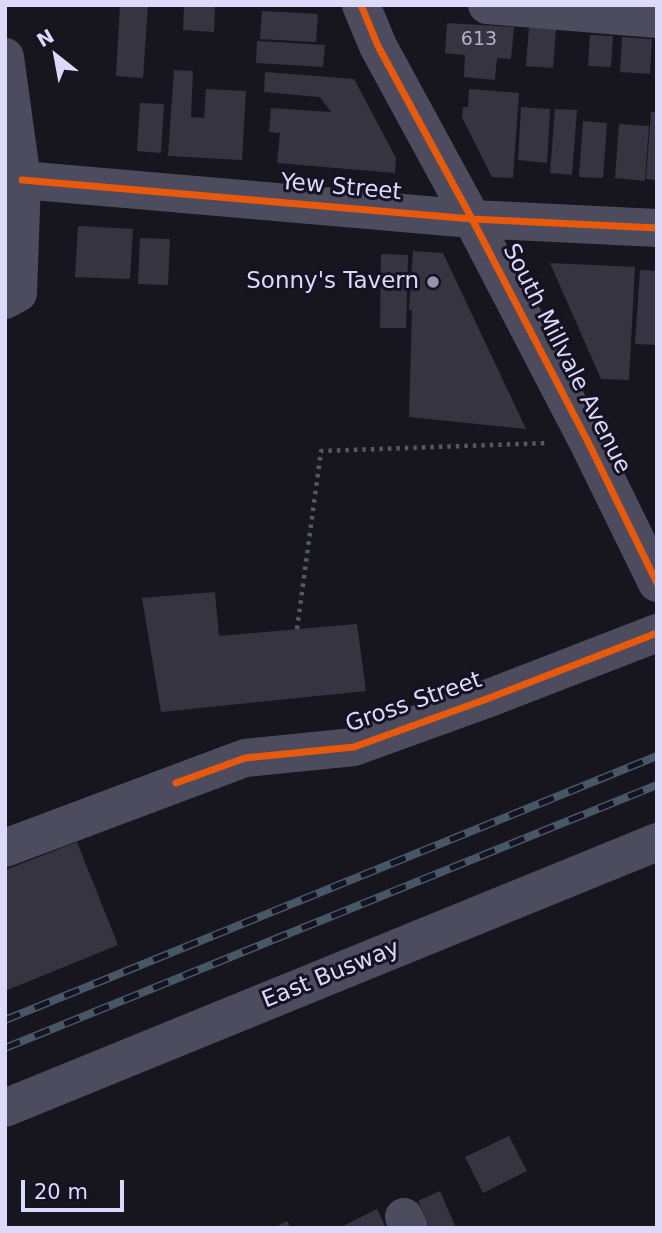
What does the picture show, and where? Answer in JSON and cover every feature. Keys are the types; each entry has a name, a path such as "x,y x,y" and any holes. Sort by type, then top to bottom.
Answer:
{"street":[{"name":"South Millvale Avenue","path":"361,5 377,46 472,219 591,448 657,583"},
{"path":"487,5 657,19"},
{"path":"7,79 22,180 12,297"},
{"name":"Yew Street","path":"22,180 472,219 657,228"},
{"name":"Gross Street","path":"5,848 245,758 354,747 657,633"},
{"name":"East Busway","path":"5,1108 657,842"}],"path":[{"path":"297,629 321,451 591,448"}],"building":[{"path":"120,5 148,5 143,78 116,76"},
{"path":"184,5 215,5 214,32 183,30"},
{"path":"262,11 318,14 316,42 260,39"},
{"path":"447,23 514,27 511,59 497,58 495,80 464,77 465,55 445,53"},
{"path":"529,27 556,29 553,68 526,66"},
{"path":"590,35 613,36 611,67 588,66"},
{"path":"622,37 652,39 650,74 620,72"},
{"path":"257,41 325,45 323,67 256,63"},
{"path":"174,70 193,71 191,117 204,118 206,89 246,91 242,160 168,156"},
{"path":"265,72 354,79 396,158 395,173 277,163 280,133 269,132 271,108 331,112 320,97 264,92"},
{"path":"469,89 519,93 513,178 492,177 462,117 463,107 468,107"},
{"path":"140,103 164,104 161,153 137,151"},
{"path":"521,107 550,109 547,163 518,160"},
{"path":"555,109 577,110 572,175 550,173"},
{"path":"651,112 657,112 657,180 646,179"},
{"path":"583,121 607,123 603,178 579,177"},
{"path":"619,124 649,126 645,181 615,178"},
{"path":"78,226 133,229 130,279 75,277"},
{"path":"140,238 170,239 168,285 138,284"},
{"path":"413,251 443,253 526,429 409,417 412,310 409,310"},
{"path":"381,254 408,255 406,328 380,328"},
{"path":"550,263 635,267 629,380 601,379"},
{"path":"640,270 657,271 657,345 635,344"},
{"path":"215,592 219,636 357,624 366,691 161,712 142,598"},
{"path":"77,842 118,945 5,991 5,870"},
{"path":"509,1136 527,1171 483,1193 465,1157"},
{"path":"440,1191 456,1228 430,1228 418,1201"},
{"path":"377,1209 386,1228 339,1228"},
{"path":"287,1221 291,1228 273,1228"}],"railway":[{"path":"5,1020 657,756"},
{"path":"5,1048 657,785"}],"cycle path":[{"path":"361,5 378,46 588,442 657,583"},
{"path":"22,180 472,219 657,228"},
{"path":"176,783 245,758 354,747 657,633"}],"place":[{"name":"Sonny's Tavern","path":"433,282"}]}
